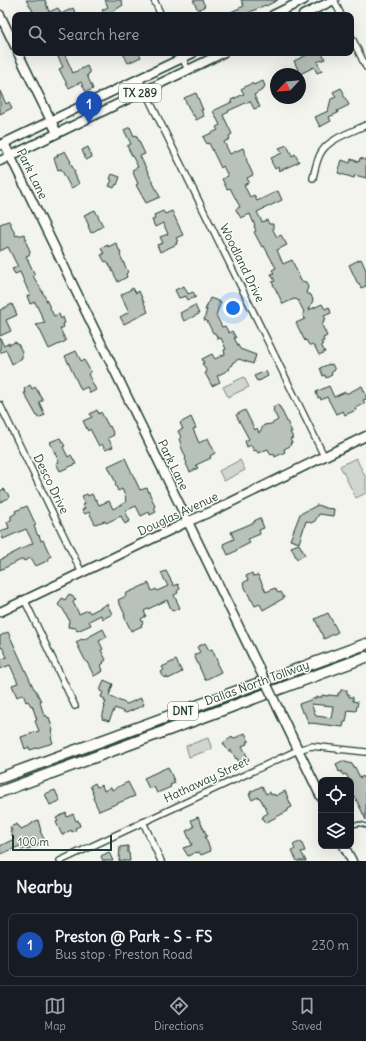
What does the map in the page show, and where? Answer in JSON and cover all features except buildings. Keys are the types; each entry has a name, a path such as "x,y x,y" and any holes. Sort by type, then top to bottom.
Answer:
{"highway":[{"name":"Dallas North Tollway","path":"0,778 366,644"},
{"name":"Dallas North Tollway","path":"0,792 366,657"}],"street":[{"path":"154,0 160,12"},
{"path":"279,12 304,0"},
{"path":"309,12 334,0 340,12"},
{"path":"0,15 12,40"},
{"path":"354,42 366,68"},
{"path":"19,56 57,133"},
{"path":"181,56 188,70"},
{"name":"TX 289","path":"2,144 140,79 181,56"},
{"name":"TX 289","path":"0,161 217,56"},
{"name":"Woodland Drive","path":"140,79 324,456"},
{"path":"313,178 317,161 322,151 330,142 366,125"},
{"name":"Park Lane","path":"2,144 10,157 318,791"},
{"name":"Desco Drive","path":"0,405 82,573"},
{"name":"Douglas Avenue","path":"0,612 217,509 366,436"},
{"path":"25,601 75,706"},
{"name":"Hathaway Street","path":"60,861 298,750 311,746 366,752"},
{"path":"142,822 161,861"},
{"path":"346,849 352,861"}],"lane":[{"path":"354,825 364,824 366,826"}],"shaded area":[{"path":"244,377 249,387 228,397 223,387"},
{"path":"356,458 366,478 366,493 356,498 340,466"},
{"path":"240,460 245,470 224,481 219,471"},
{"path":"208,738 212,749 189,757 186,746"}],"place":[{"name":"Preston @ Park - S - FS","path":"89,124"}]}
